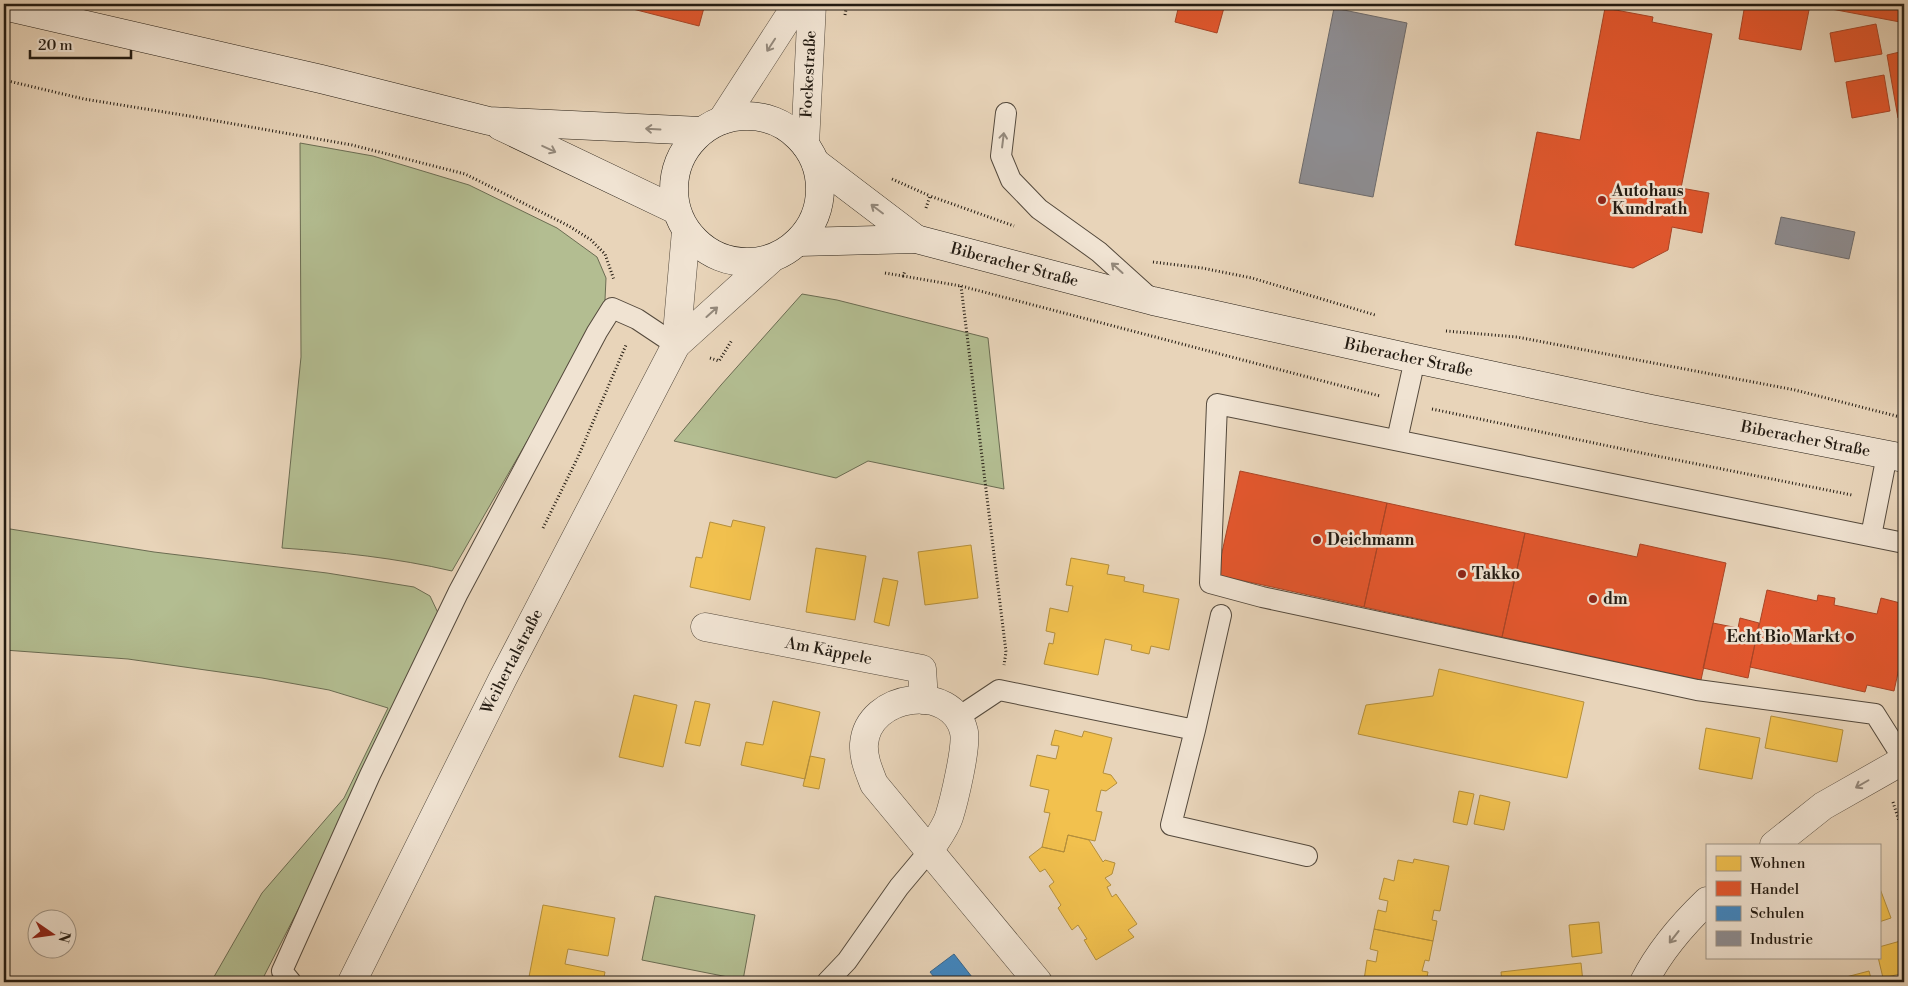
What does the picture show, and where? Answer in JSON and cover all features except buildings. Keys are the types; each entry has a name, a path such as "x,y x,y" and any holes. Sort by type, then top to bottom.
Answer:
{"main road":[{"name":"Fockestraße","path":"712,125 797,4"},
{"name":"Fockestraße","path":"811,153 812,4"},
{"path":"4,6 321,79 489,121 712,125 744,115 768,118 788,128 811,153 821,184 819,205 811,225 799,242 770,260 751,263 733,262 714,256 699,245 681,220 673,188 677,166 687,147 712,125"},
{"path":"489,121 681,220"},
{"name":"Biberacher Straße","path":"811,153 916,239"},
{"name":"Weihertalstraße","path":"676,345 681,220"},
{"name":"Biberacher Straße","path":"799,242 916,239 1153,300 1415,359 1651,409 1895,457"},
{"name":"Weihertalstraße","path":"352,982 503,678 676,345 770,260"},
{"name":"Am Käppele","path":"705,627 922,669 924,700"},
{"path":"930,850 948,819 965,745 964,730 948,708 930,700 908,699 880,713 868,728 864,744 867,767 874,784 1038,982"},
{"path":"1775,844 1823,806 1904,760"},
{"path":"1644,982 1651,967 1684,925 1706,902"}],"lane":[{"path":"1006,113 1001,156 1011,180 1039,210 1099,252 1153,300"},
{"path":"291,982 282,971 370,775 458,593 597,332 612,308 637,319 676,345"},
{"path":"1397,440 1415,359"},
{"path":"1904,543 1216,404 1210,583 1262,597 1697,690 1875,714 1904,760"},
{"path":"1871,536 1895,457"},
{"path":"1221,615 1172,825 1307,856"},
{"path":"957,718 999,690 1195,730"},
{"path":"828,982 847,961 899,887 930,850"}],"path":[{"path":"844,23 847,4"},
{"path":"4,80 84,99 352,145 465,174 569,226 590,240 605,254 615,281 612,308"},
{"path":"886,176 930,196 1024,229"},
{"path":"903,276 930,196"},
{"path":"1099,252 1128,259 1202,268 1252,278 1383,318"},
{"path":"884,273 961,286 1006,652 999,690"},
{"path":"1440,331 1517,337 1796,390 1904,418"},
{"path":"676,345 718,361 736,333"}],"green space":[{"path":"300,143 373,156 469,185 557,228 597,257 606,278 605,300 581,348 452,571 368,556 282,548 301,357"},
{"path":"802,294 837,300 988,338 1004,489 868,461 836,478 674,441"},
{"path":"4,528 154,552 327,573 414,587 430,596 439,615 302,902 261,982 211,982 262,893 344,798 388,708 329,690 262,678 128,659 4,650"},
{"path":"655,896 755,915 743,980 642,960"}],"place":[{"name":"Autohaus Kundrath","path":"1602,200"},
{"name":"Deichmann","path":"1317,540"},
{"name":"Takko","path":"1462,574"},
{"name":"dm","path":"1593,599"},
{"name":"Echt Bio Markt","path":"1850,637"}]}
